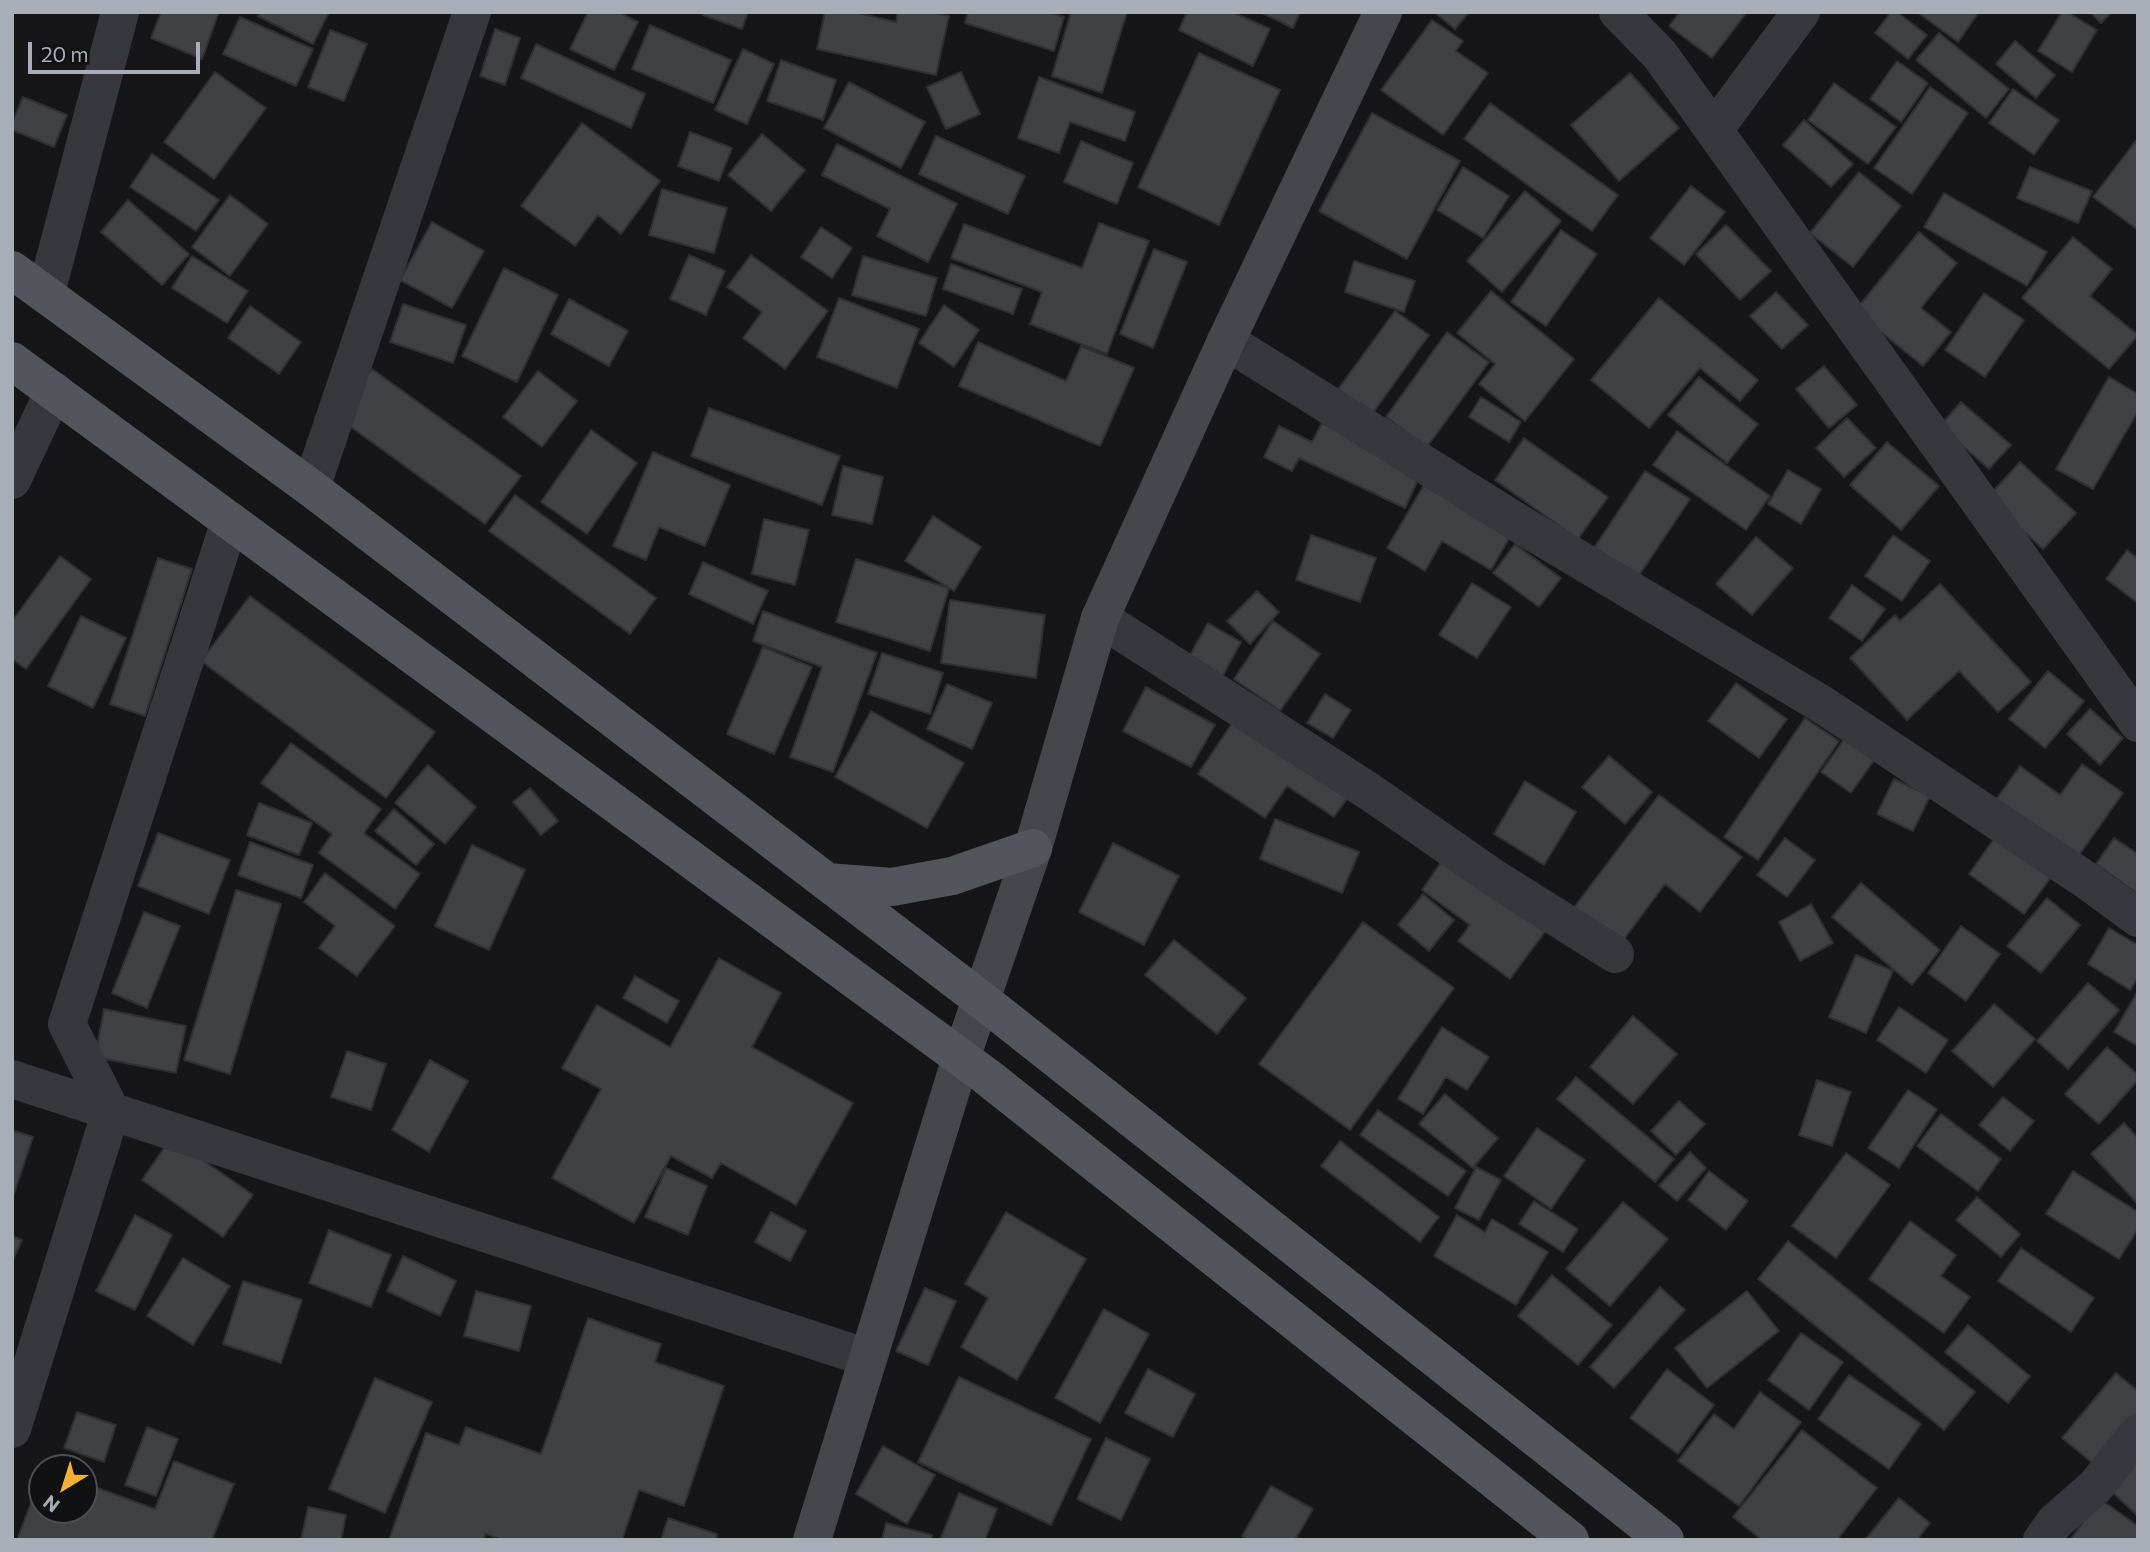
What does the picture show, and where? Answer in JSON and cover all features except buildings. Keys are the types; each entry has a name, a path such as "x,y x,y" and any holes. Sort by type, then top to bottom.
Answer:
{"main road":[{"path":"812,1540 961,1058 983,1001 1033,848 1100,618 1226,341 1383,12"},
{"path":"12,270 311,488 827,881 983,1001 1665,1540"},
{"path":"12,361 961,1058 1570,1540"},
{"path":"827,881 892,887 952,876 1033,848"}],"street":[{"path":"46,293 120,12"},
{"path":"311,488 472,12"},
{"path":"1618,12 1660,55 2134,708"},
{"path":"1714,130 1801,12"},
{"path":"1226,341 1528,529 1823,705 2089,882 2138,918"},
{"path":"12,480 54,391"},
{"path":"12,1429 111,1111 66,1024 230,522"},
{"path":"1100,618 1370,792 1494,878 1615,954"},
{"path":"12,1079 868,1358"},
{"path":"2042,1540 2055,1522 2095,1486 2138,1433"}]}
